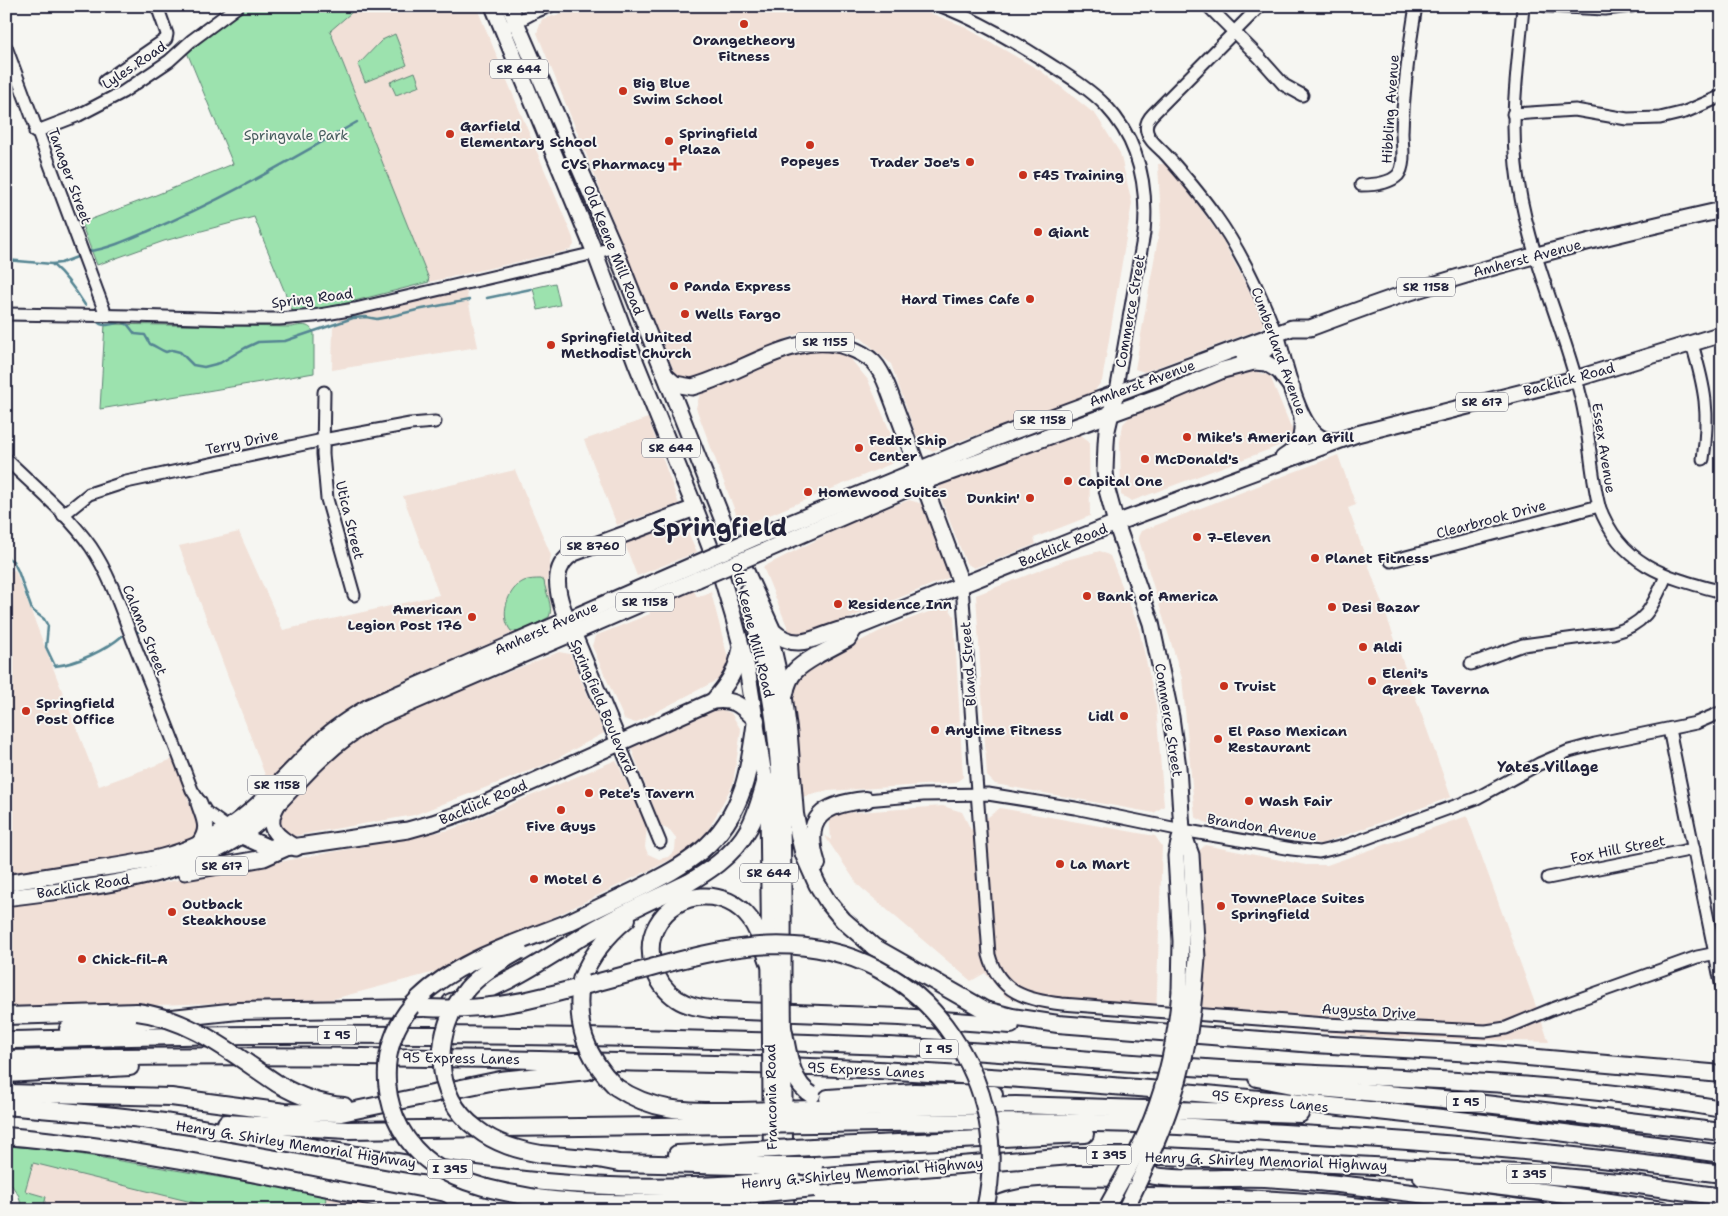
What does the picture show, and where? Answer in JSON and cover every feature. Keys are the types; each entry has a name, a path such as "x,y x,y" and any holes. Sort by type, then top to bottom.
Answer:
{"highway":[{"path":"765,616 784,699 795,814 810,872 828,902 843,920 874,947 985,1010 1012,1017 1058,1024 1314,1044 1492,1054 1722,1074"},
{"path":"784,699 787,682 791,675 816,656"},
{"path":"738,1190 631,1204 580,1204 499,1191 467,1181 433,1165 420,1154 402,1132 391,1108 386,1084 387,1061 394,1035 412,1006 430,989 463,967 567,923 680,867 705,848 724,827 737,803 746,777 756,720"},
{"path":"737,1118 660,1107 636,1100 616,1087 594,1060 583,1034 579,1008 581,980 592,957 615,929 641,910 720,863 750,828 766,780"},
{"path":"828,902 825,885 813,850 812,832 815,822 820,814 836,805 866,800"},
{"path":"425,1008 479,994 506,982 610,920 688,883"},
{"path":"770,965 755,927 749,918 720,897 694,897 677,905 661,919 652,935 652,963 661,983 678,999 698,1007 718,1010 900,1017 1009,1025 1058,1024"},
{"path":"567,923 508,957 473,983 462,996 450,1016 442,1041 441,1053 444,1078 453,1101 475,1128 494,1140 520,1150 619,1163 737,1158 813,1147 1088,1134 1240,1130"},
{"path":"6,1038 238,1011 467,1009 517,1002 548,995 702,954 744,947 780,944 818,947 856,959 890,976 919,997 944,1024 972,1068 983,1100 989,1130 990,1176 985,1210"},
{"path":"6,1016 137,1012 160,1016 189,1027 296,1094 323,1103 356,1107 376,1107"},
{"path":"783,1028 796,1078 802,1086 812,1109"},
{"name":"I 95","path":"6,1038 276,1035 603,1038 863,1045 1211,1068 1297,1086 1443,1099 1722,1132"},
{"path":"6,1074 142,1066 222,1056"},
{"name":"95 Express Lanes","path":"6,1059 222,1056 390,1057 876,1070 1021,1079 1225,1096 1446,1118 1722,1154"},
{"path":"6,1093 171,1097 246,1108 341,1114 524,1076 682,1064"},
{"path":"1211,1068 1510,1083 1615,1093 1722,1108"},
{"path":"1685,1072 1722,1081"},
{"path":"812,1109 826,1098 890,1093 967,1093 1115,1107 1446,1118"},
{"name":"Henry G. Shirley Memorial Highway","path":"6,1106 164,1122 373,1158 515,1179 588,1185 738,1190 814,1177 1019,1160 1100,1156 1202,1157 1529,1174 1618,1182 1722,1197"},
{"path":"164,1122 222,1123 347,1130 737,1118 812,1109 928,1122 1139,1124 1386,1140 1552,1154 1722,1174"},
{"path":"6,1136 117,1150 236,1169 440,1210"},
{"path":"737,1158 814,1177 864,1182 912,1169"},
{"path":"1336,1165 1550,1193 1662,1210"},
{"path":"1135,1172 1168,1177 1265,1178 1537,1210"},
{"path":"989,1210 1009,1202 1027,1198 1059,1195 1277,1200 1386,1210"}],"main road":[{"name":"Old Keene Mill Road","path":"507,14 614,247 726,525 744,581 764,662 774,720 781,812 777,983 783,1028"},
{"name":"Old Keene Mill Road","path":"507,14 636,363 696,508 721,575 741,645 766,780 769,828 770,965 777,983"},
{"name":"Amherst Avenue","path":"234,832 259,802 323,739 358,713 385,698 569,626 698,579 764,551 921,476 1116,392 1292,328 1310,328 1415,290 1622,232 1722,210"},
{"path":"1286,364 1285,354 1288,343 1310,328"},
{"name":"Cumberland Avenue","path":"1276,334 1302,415 1312,432 1317,436 1327,441 1338,441"},
{"path":"1223,370 1268,349 1273,343 1276,334"},
{"name":"Backlick Road","path":"726,525 773,631 779,637 794,643 809,641 845,628 855,628 1116,523 1338,441 1388,425 1576,378 1722,334"},
{"name":"Bland Street","path":"699,385 801,344 833,343 861,352 872,359 882,373 962,586"},
{"name":"Amherst Avenue","path":"234,832 255,826 324,756 352,733 376,718 693,565 758,536 921,476 1171,392 1223,370 1254,362 1266,363 1279,371 1292,388"},
{"path":"665,375 679,386 699,385"},
{"path":"685,424 685,399 699,385"},
{"name":"Commerce Street","path":"1107,1208 1135,1172 1167,1120 1183,1070 1190,1036 1187,992 1196,958 1192,855 1182,830 1178,767 1171,718 1157,646 1146,606 1116,523 1109,498 1105,472 1107,430 1116,392"},
{"name":"Backlick Road","path":"1272,465 1301,442 1303,432 1302,415"},
{"name":"Springfield Boulevard","path":"619,743 569,626 560,600 557,583 559,570 568,556 696,508"},
{"name":"Backlick Road","path":"816,656 848,640 855,628"},
{"path":"713,701 732,678 741,645"},
{"path":"713,701 724,700 736,703 756,720"},
{"name":"Backlick Road","path":"6,883 149,861 234,832 268,847 290,848 408,830 470,810 713,701"},
{"path":"199,802 206,829 200,844"},
{"path":"278,803 272,816 272,827 290,848"},
{"name":"Backlick Road","path":"6,898 158,874 197,860 234,832"},
{"name":"SR 617","path":"158,874 189,871 264,858 290,848"},
{"name":"Franconia Road","path":"777,983 778,1100 787,1205"},
{"name":"Franconia Road","path":"772,1210 783,1028"},
{"name":"Commerce Street","path":"1126,1208 1135,1172"}],"street":[{"path":"105,81 166,39 168,34 157,6"},
{"name":"Lyles Road","path":"36,131 79,115 123,92 169,61 191,41 238,6"},
{"path":"507,14 535,12 550,6"},
{"name":"Commerce Street","path":"941,6 1006,37 1081,85 1106,106 1128,137 1138,159 1146,192 1146,214 1116,392"},
{"path":"1208,6 1284,85 1302,95"},
{"name":"Cumberland Avenue","path":"1260,6 1149,119 1147,132 1228,234 1257,288 1276,334"},
{"name":"Hibbling Avenue","path":"1361,185 1392,179 1399,174 1402,165 1402,127 1411,36 1416,6"},
{"name":"Essex Avenue","path":"1523,6 1513,114 1516,167 1536,255 1576,378 1585,416 1599,506 1607,527 1624,548 1646,566 1666,576 1722,592"},
{"path":"1546,6 1604,9 1632,6"},
{"name":"Tanager Street","path":"6,47 106,315"},
{"path":"1513,114 1575,110 1627,119 1660,118 1686,112 1722,96"},
{"name":"Spring Road","path":"6,314 106,315 233,320 314,316 355,309 595,254 614,247"},
{"path":"1692,344 1702,379 1706,402 1706,435 1703,459"},
{"name":"Utica Street","path":"324,392 323,440 327,499 354,595"},
{"name":"Terry Drive","path":"64,515 83,497 109,486 323,440 410,424 435,422"},
{"name":"Calamo Street","path":"6,459 64,515 87,541 106,574 199,802 210,816 234,832"},
{"name":"Clearbrook Drive","path":"1391,561 1599,506"},
{"path":"1472,664 1523,645 1624,631 1640,621 1651,608 1666,576"},
{"name":"Bland Street","path":"962,586 989,951 994,970 1006,986"},
{"name":"Brandon Avenue","path":"866,800 923,795 977,794 1075,808 1182,830 1319,852 1334,849 1478,798 1539,764 1569,751 1696,723 1722,712"},
{"path":"1669,729 1718,952 1722,988"},
{"name":"Springfield Boulevard","path":"619,743 660,842"},
{"name":"Fox Hill Street","path":"1548,878 1694,849"},
{"name":"Augusta Drive","path":"1006,986 1031,1000 1062,1004 1325,1024 1497,1030 1697,957 1718,952"}],"shaded area":[{"name":"Garfield Elementary School","path":"359,6 476,6 573,238 574,245 570,250 429,282 330,30"},
{"path":"590,6 912,6 961,25 1041,71 1096,115 1120,153 1132,203 1102,381 1093,393 932,451 920,446 891,364 860,337 800,333 688,381 676,376 537,33 542,19"},
{"path":"1158,164 1167,164 1177,175 1222,239 1261,313 1264,323 1260,329 1144,372 1135,369 1161,221"},
{"path":"466,290 478,347 332,370 333,328 341,317"},
{"path":"828,350 849,357 868,380 898,450 893,463 741,527 696,408 700,393 801,352"},
{"path":"1249,369 1270,376 1293,432 1289,442 1132,501 1121,495 1120,442 1123,424 1133,413"},
{"path":"648,418 679,504 617,525 584,440"},
{"path":"1078,433 1089,441 1090,516 1034,538 1036,544 974,568 966,563 938,491 941,483"},
{"path":"1338,455 1356,505 1348,508 1451,797 1321,844 1209,824 1195,817 1182,678 1138,537 1141,531"},
{"path":"515,470 551,555 547,583 552,611 550,617 396,684 334,717 268,783 179,546 239,532 283,630 439,595 403,496"},
{"path":"909,500 923,504 949,570 948,578 808,635 789,631 763,567 862,517"},
{"path":"683,521 697,552 637,576 624,542"},
{"path":"1100,551 1110,556 1138,625 1156,705 1164,806 1154,813 995,784 987,776 976,595 1066,560"},
{"path":"15,570 99,786 173,759 201,833 176,846 6,877 6,572"},
{"path":"693,589 697,597 711,592 729,662 721,678 635,723 624,719 592,646 595,636 650,614 648,608"},
{"path":"942,607 949,608 954,616 963,777 955,783 828,791 802,797 789,698 795,680 815,664 888,627"},
{"path":"559,652 570,654 604,733 547,764 414,815 294,836 280,826 281,810 319,769 353,741 381,723"},
{"path":"720,709 731,713 741,730 733,784 706,834 684,853 450,968 333,999 6,1010 6,907 198,877 450,830 616,760 647,827 645,847 648,854 659,859 668,857 675,850 676,838 670,830 662,827 660,824 630,745 704,713"},
{"path":"943,806 962,812 971,830 1000,808 1155,836 1162,846 1156,1017 1041,1009 1006,997 985,973 971,981 858,885 824,835 831,840 829,814"},
{"path":"1467,816 1549,1042 1362,1036 1195,1020 1197,853 1205,845 1306,865 1327,865"},
{"path":"33,1163 276,1186 405,1210 43,1210 45,1197 25,1191"}],"green space":[{"name":"Springvale Park","path":"241,6 359,6 330,31 429,282 323,309 293,312 254,217 164,241 97,265 81,223 233,164 184,45"},
{"path":"395,34 407,65 365,82 358,65 382,40"},
{"path":"415,72 420,86 396,95 390,82"},
{"path":"555,283 560,305 538,310 533,288"},
{"path":"105,324 304,326 310,328 314,333 314,373 100,409"},
{"path":"541,579 544,581 550,604 549,617 521,632 511,631 507,625 505,611 509,596 524,581"},
{"path":"6,1146 48,1149 326,1195 325,1210 224,1210 33,1163 25,1191 46,1197 43,1210 22,1210 19,1196 6,1177"}],"waterway":[{"path":"90,251 106,248 129,239 204,206 357,122"},
{"path":"6,260 52,264 77,257"},
{"path":"52,264 62,273 85,305"},
{"path":"487,298 531,289"},
{"path":"97,321 102,325 122,322 128,325 135,334 145,335 150,344 166,352 172,350 180,352 193,365 204,367 220,363 258,342 285,341 353,318 366,317 377,319 469,300"},
{"path":"6,557 13,561 18,571 32,610 44,619 48,626 46,647 55,666 90,656 122,636"},
{"path":"136,633 141,630"}],"place":[{"name":"Orangetheory Fitness","path":"744,24"},
{"name":"Big Blue Swim School","path":"623,91"},
{"name":"Garfield Elementary School","path":"450,134"},
{"name":"Springfield Plaza","path":"669,141"},
{"name":"Popeyes","path":"810,145"},
{"name":"Trader Joe's","path":"970,162"},
{"name":"CVS Pharmacy","path":"675,164"},
{"name":"F45 Training","path":"1023,175"},
{"name":"Giant","path":"1038,232"},
{"name":"Panda Express","path":"674,286"},
{"name":"Hard Times Cafe","path":"1030,299"},
{"name":"Wells Fargo","path":"685,314"},
{"name":"Springfield United Methodist Church","path":"551,345"},
{"name":"Mike's American Grill","path":"1187,437"},
{"name":"FedEx Ship Center","path":"859,448"},
{"name":"McDonald's","path":"1145,459"},
{"name":"Capital One","path":"1068,481"},
{"name":"Homewood Suites","path":"808,492"},
{"name":"Dunkin'","path":"1030,498"},
{"name":"7-Eleven","path":"1197,537"},
{"name":"Planet Fitness","path":"1315,558"},
{"name":"Bank of America","path":"1087,596"},
{"name":"Residence Inn","path":"838,604"},
{"name":"Desi Bazar","path":"1332,607"},
{"name":"American Legion Post 176","path":"472,617"},
{"name":"Aldi","path":"1363,647"},
{"name":"Eleni's Greek Taverna","path":"1372,681"},
{"name":"Truist","path":"1224,686"},
{"name":"Springfield Post Office","path":"26,711"},
{"name":"Lidl","path":"1124,716"},
{"name":"Anytime Fitness","path":"935,730"},
{"name":"El Paso Mexican Restaurant","path":"1218,739"},
{"name":"Pete's Tavern","path":"589,793"},
{"name":"Wash Fair","path":"1249,801"},
{"name":"Five Guys","path":"561,810"},
{"name":"La Mart","path":"1060,864"},
{"name":"Motel 6","path":"534,879"},
{"name":"TownePlace Suites Springfield","path":"1221,906"},
{"name":"Outback Steakhouse","path":"172,912"},
{"name":"Chick-fil-A","path":"82,959"}],"district":[{"name":"Springfield","path":"720,528"},
{"name":"Yates Village","path":"1548,767"}]}
